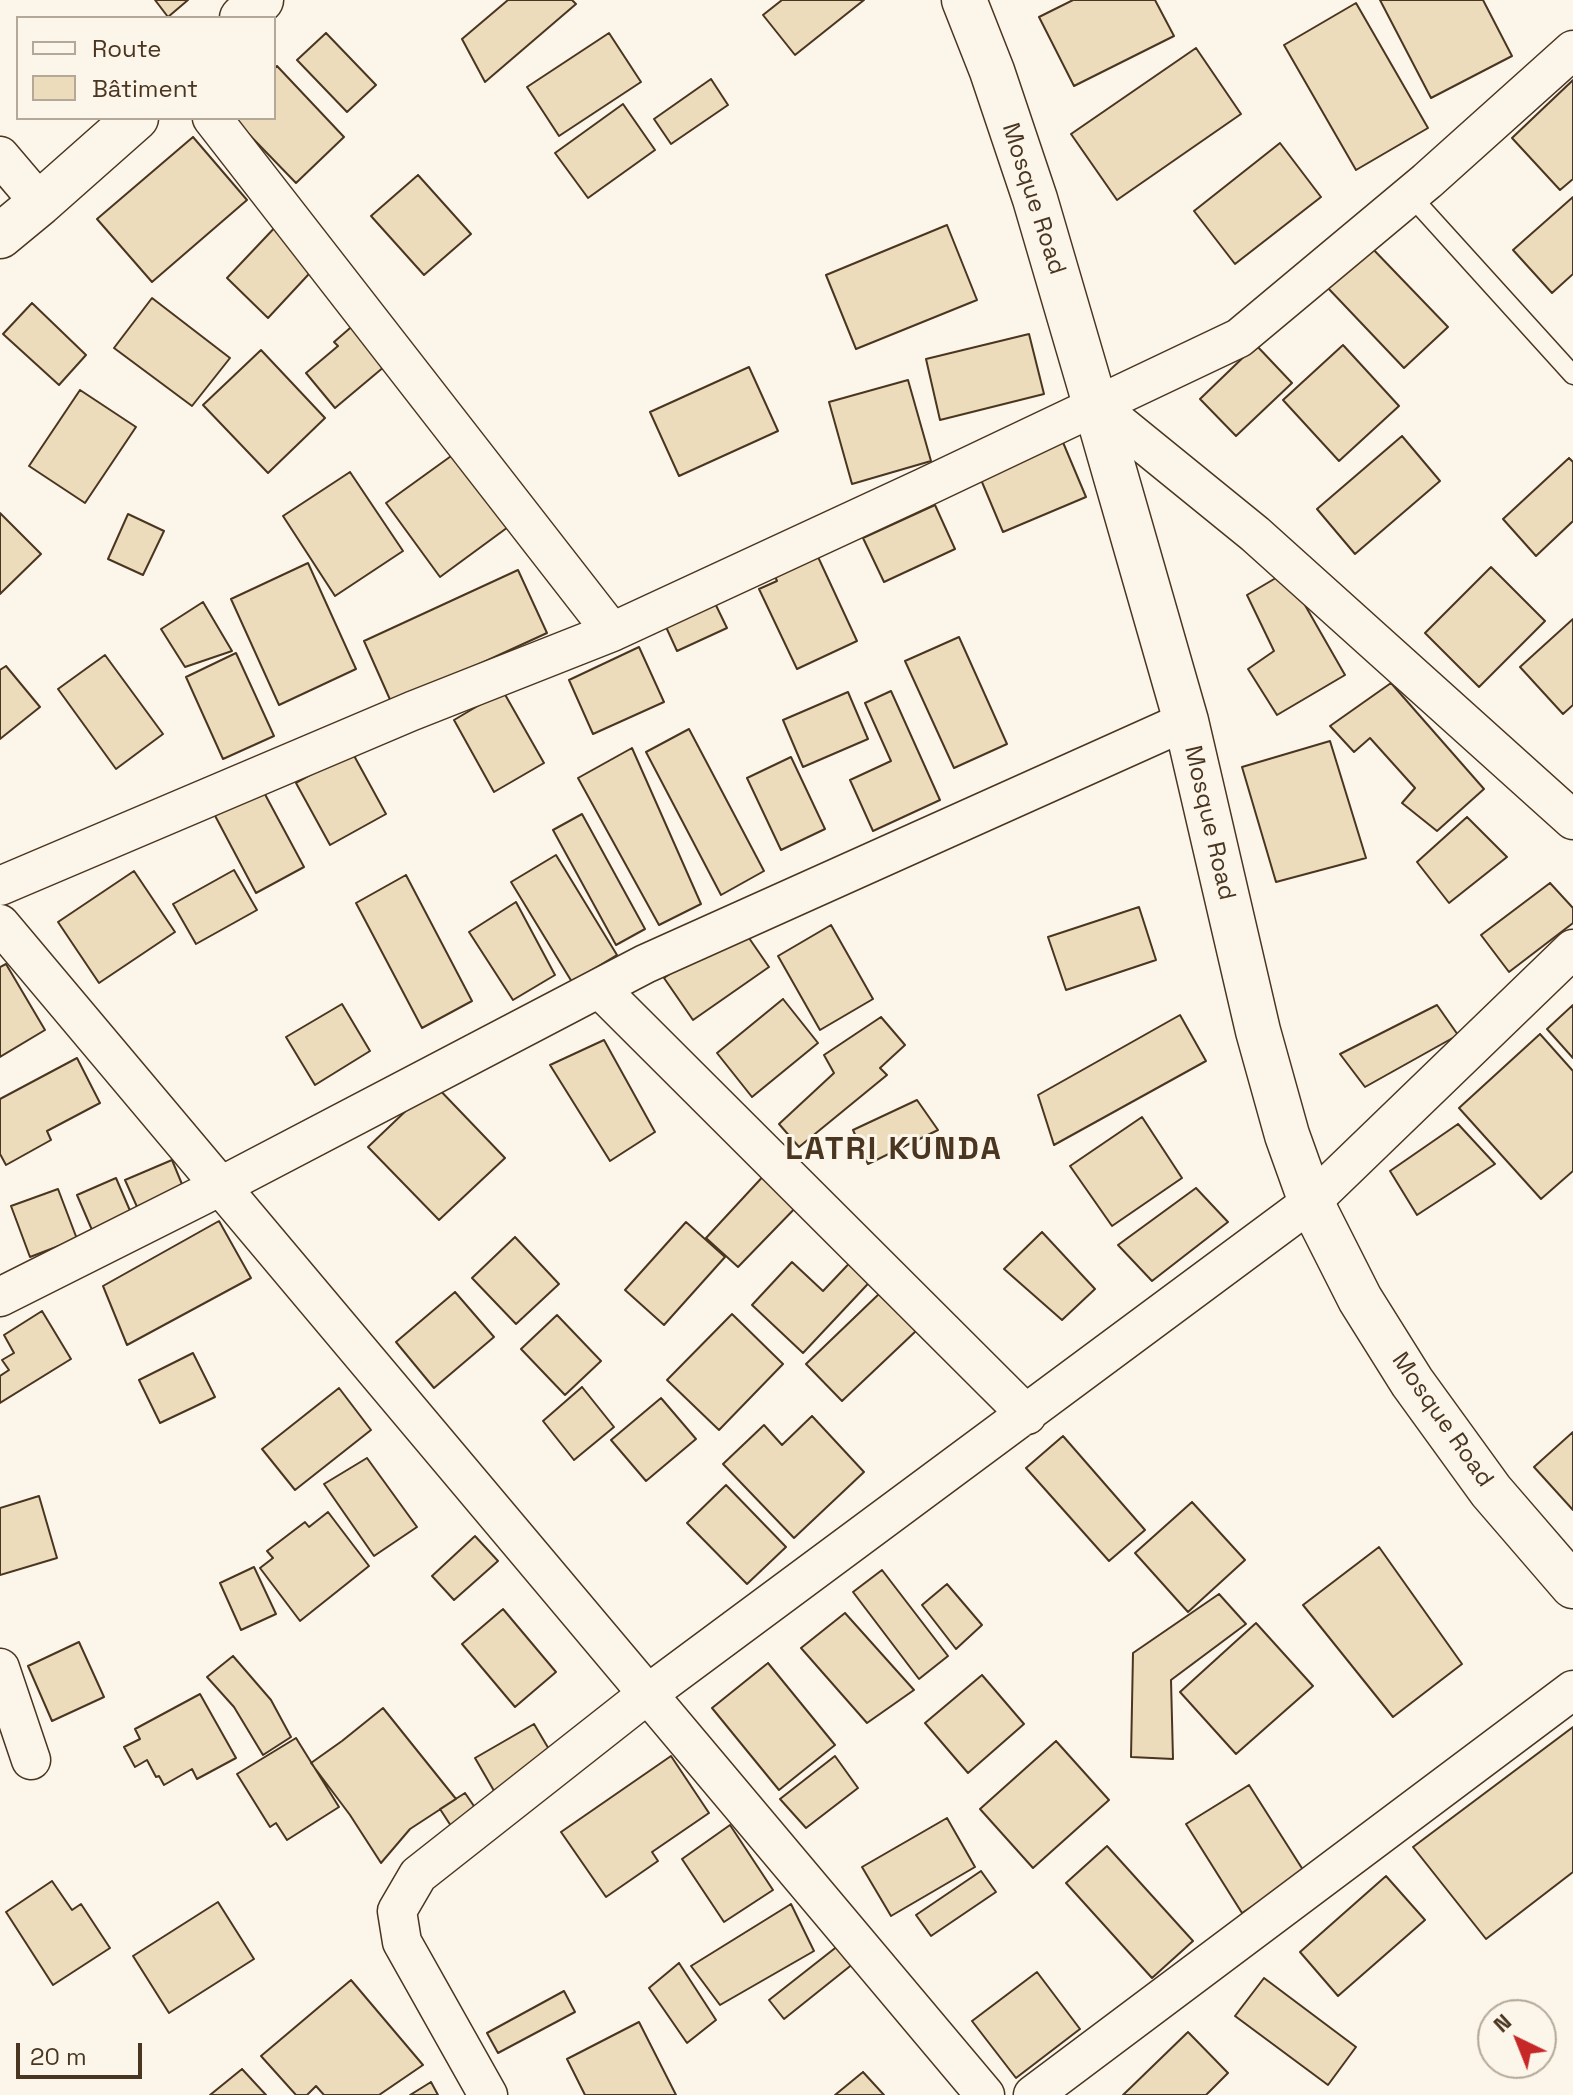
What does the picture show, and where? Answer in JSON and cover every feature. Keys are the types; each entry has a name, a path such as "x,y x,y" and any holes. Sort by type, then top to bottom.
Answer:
{"street":[{"path":"244,16 261,0"},
{"name":"Mosque Road","path":"964,0 992,71 1035,199 1095,404 1186,721 1258,1031 1287,1135 1311,1202 1360,1299 1412,1382 1491,1491 1573,1586"},
{"path":"0,886 412,711 612,632 1239,338 1410,195 1573,50"},
{"path":"0,236 134,120"},
{"path":"214,120 612,632"},
{"path":"0,156 40,203"},
{"path":"1095,404 1255,534 1573,820"},
{"path":"0,1297 221,1186 645,964 1186,721"},
{"path":"0,924 985,2095"},
{"path":"488,2095 402,1942 397,1911 418,1875 649,1693 1311,1202 1573,949"},
{"path":"599,988 1027,1415"},
{"path":"0,1668 31,1760"},
{"path":"1033,2095 1573,1690"}],"lane":[{"path":"1410,195 1573,375"}],"building":[{"path":"155,0 188,0 169,16"},
{"path":"508,0 572,0 576,4 485,82 462,39"},
{"path":"782,0 864,0 795,55 763,15"},
{"path":"1073,0 1155,0 1174,36 1074,86 1039,17"},
{"path":"1380,0 1483,0 1512,56 1431,98"},
{"path":"1356,3 1428,128 1356,170 1284,45"},
{"path":"326,33 376,85 347,112 297,60"},
{"path":"609,33 641,82 559,136 527,87"},
{"path":"1196,48 1241,114 1117,200 1071,134"},
{"path":"276,67 344,137 296,183 235,120 276,120"},
{"path":"711,79 728,105 671,144 654,119"},
{"path":"1573,80 1573,179 1560,190 1512,138"},
{"path":"623,104 655,150 588,198 555,153"},
{"path":"193,137 247,200 152,282 97,219"},
{"path":"1280,143 1321,197 1235,264 1194,211"},
{"path":"418,175 471,234 424,275 371,216"},
{"path":"1573,197 1573,274 1552,293 1513,250"},
{"path":"280,222 321,261 268,318 227,278"},
{"path":"947,225 977,300 856,349 826,275"},
{"path":"1370,246 1448,327 1404,368 1327,287"},
{"path":"152,298 230,358 192,406 114,348"},
{"path":"32,303 86,355 59,385 3,334"},
{"path":"357,322 391,361 335,408 306,373 338,346 334,342"},
{"path":"1029,334 1044,394 940,420 926,359"},
{"path":"1256,345 1292,383 1236,436 1200,399"},
{"path":"1343,345 1399,406 1339,461 1283,400"},
{"path":"261,350 325,418 268,473 203,405"},
{"path":"749,367 778,431 679,476 650,412"},
{"path":"908,380 931,461 852,484 829,402"},
{"path":"80,390 136,427 85,503 29,466"},
{"path":"1402,436 1440,481 1355,554 1317,509"},
{"path":"1062,440 1086,497 1003,532 979,475"},
{"path":"465,446 519,519 440,577 386,503"},
{"path":"1569,458 1573,462 1573,521 1536,556 1503,519"},
{"path":"350,472 403,551 335,596 283,516"},
{"path":"935,505 955,549 884,582 863,538"},
{"path":"0,513 41,554 0,594"},
{"path":"128,514 164,531 143,575 108,559"},
{"path":"812,544 857,641 797,669 759,589 777,581 770,564"},
{"path":"308,563 356,669 279,705 231,599"},
{"path":"1491,567 1545,621 1479,687 1425,633"},
{"path":"518,570 547,633 392,704 364,641"},
{"path":"1286,572 1345,675 1277,715 1248,669 1274,651 1247,595"},
{"path":"710,593 727,628 677,651 661,616"},
{"path":"203,602 232,651 185,667 161,629"},
{"path":"1573,619 1573,705 1563,714 1520,667"},
{"path":"959,637 1007,744 954,768 905,661"},
{"path":"639,647 664,702 593,734 569,680"},
{"path":"236,653 274,736 223,759 186,677"},
{"path":"105,655 163,734 116,769 58,689"},
{"path":"6,666 40,707 0,739 0,670"},
{"path":"1391,683 1484,789 1437,831 1402,803 1415,788 1370,738 1354,752 1330,726"},
{"path":"503,691 544,763 494,792 454,720"},
{"path":"891,691 940,800 873,831 850,780 891,761 865,703"},
{"path":"848,692 868,739 803,767 783,720"},
{"path":"689,729 764,871 721,895 646,752"},
{"path":"1330,741 1366,858 1276,882 1242,767"},
{"path":"632,748 701,904 659,925 578,778"},
{"path":"352,752 386,814 330,845 296,783"},
{"path":"791,757 825,829 781,850 747,778"},
{"path":"260,785 304,867 256,893 212,810"},
{"path":"582,814 645,929 616,945 553,830"},
{"path":"1467,817 1507,857 1449,903 1417,862"},
{"path":"556,855 617,955 572,982 511,882"},
{"path":"234,870 257,910 196,944 173,904"},
{"path":"134,871 175,932 99,983 58,922"},
{"path":"406,875 472,1001 422,1028 356,903"},
{"path":"1550,883 1573,908 1573,923 1509,972 1481,935"},
{"path":"516,902 555,975 513,1000 469,932"},
{"path":"1139,907 1156,960 1066,990 1048,937"},
{"path":"740,925 769,967 693,1020 664,978"},
{"path":"831,925 873,999 820,1030 778,956"},
{"path":"6,964 45,1030 0,1057 0,967"},
{"path":"783,999 818,1043 752,1097 717,1053"},
{"path":"342,1004 370,1051 315,1085 286,1037"},
{"path":"1437,1005 1458,1035 1365,1087 1340,1054"},
{"path":"1573,1005 1573,1058 1547,1029"},
{"path":"1180,1015 1206,1061 1054,1145 1038,1095"},
{"path":"881,1017 905,1045 880,1068 887,1075 799,1147 779,1124 834,1073 824,1055"},
{"path":"1540,1034 1573,1071 1573,1171 1541,1199 1459,1108"},
{"path":"604,1040 655,1132 610,1161 550,1065"},
{"path":"77,1058 100,1103 47,1131 51,1140 6,1165 0,1154 0,1099"},
{"path":"434,1084 505,1158 439,1220 368,1147"},
{"path":"917,1100 938,1130 868,1164 853,1130"},
{"path":"1142,1117 1182,1178 1112,1226 1070,1166"},
{"path":"1458,1124 1495,1164 1417,1215 1390,1171"},
{"path":"172,1160 184,1189 138,1209 125,1180"},
{"path":"768,1171 802,1201 738,1267 706,1238"},
{"path":"116,1178 131,1213 92,1230 77,1195"},
{"path":"1196,1188 1228,1222 1152,1281 1118,1245"},
{"path":"58,1189 77,1239 30,1257 11,1206"},
{"path":"219,1221 251,1278 127,1345 103,1286"},
{"path":"686,1222 725,1257 664,1325 625,1290"},
{"path":"1042,1232 1095,1289 1062,1320 1004,1269"},
{"path":"515,1237 559,1284 516,1324 472,1278"},
{"path":"860,1252 880,1271 803,1353 752,1305 792,1262 823,1291"},
{"path":"455,1292 494,1337 434,1388 396,1342"},
{"path":"881,1292 917,1330 842,1401 806,1364"},
{"path":"42,1311 71,1359 0,1403 0,1376 9,1370 2,1360 14,1353 4,1335"},
{"path":"732,1314 783,1364 719,1430 667,1380"},
{"path":"557,1315 601,1361 565,1395 521,1349"},
{"path":"193,1353 215,1397 160,1423 139,1380"},
{"path":"582,1387 614,1427 574,1460 543,1421"},
{"path":"339,1388 371,1430 295,1490 262,1449"},
{"path":"661,1398 696,1439 646,1481 611,1440"},
{"path":"812,1416 864,1472 794,1538 723,1464 764,1425 782,1445"},
{"path":"1573,1432 1573,1510 1534,1467"},
{"path":"1063,1436 1145,1530 1109,1561 1026,1468"},
{"path":"367,1458 417,1527 374,1556 324,1484"},
{"path":"726,1485 786,1547 747,1584 687,1523"},
{"path":"39,1496 57,1558 0,1575 0,1508"},
{"path":"1192,1502 1245,1560 1188,1612 1135,1553"},
{"path":"328,1512 369,1566 300,1621 260,1568 273,1558 267,1551 305,1522 309,1527"},
{"path":"475,1536 498,1561 454,1600 432,1576"},
{"path":"1379,1547 1462,1664 1393,1717 1303,1605"},
{"path":"254,1567 276,1614 241,1630 220,1583"},
{"path":"882,1570 948,1656 919,1679 853,1592"},
{"path":"947,1584 982,1625 956,1649 922,1605"},
{"path":"1219,1594 1246,1624 1171,1680 1173,1759 1131,1757 1133,1653"},
{"path":"503,1609 556,1672 515,1707 462,1644"},
{"path":"845,1613 914,1690 867,1723 801,1648"},
{"path":"1256,1623 1313,1686 1236,1754 1180,1692"},
{"path":"79,1642 104,1697 52,1721 28,1666"},
{"path":"233,1656 271,1700 291,1737 263,1755 234,1707 207,1677"},
{"path":"768,1663 835,1745 779,1790 712,1708"},
{"path":"982,1675 1024,1724 968,1773 925,1723"},
{"path":"200,1694 236,1758 197,1779 192,1769 164,1785 147,1760 135,1767 124,1747 140,1739 135,1729"},
{"path":"383,1708 456,1799 410,1829 381,1863 311,1763"},
{"path":"534,1724 556,1761 497,1796 475,1758"},
{"path":"1573,1727 1573,1872 1486,1939 1413,1847"},
{"path":"296,1738 339,1807 287,1840 276,1823 270,1827 237,1774"},
{"path":"1056,1741 1109,1800 1033,1868 980,1809"},
{"path":"671,1756 709,1813 652,1852 658,1861 606,1897 561,1832"},
{"path":"835,1756 858,1788 806,1828 780,1799"},
{"path":"1249,1785 1305,1873 1242,1913 1186,1824"},
{"path":"465,1793 478,1812 453,1829 440,1809"},
{"path":"947,1818 975,1867 891,1916 862,1867"},
{"path":"730,1825 773,1890 724,1922 682,1859"},
{"path":"1107,1846 1193,1941 1152,1978 1066,1883"},
{"path":"981,1871 996,1892 931,1936 916,1915"},
{"path":"1386,1876 1425,1920 1338,1996 1300,1952"},
{"path":"52,1881 72,1910 81,1904 110,1948 53,1985 6,1912"},
{"path":"218,1902 254,1959 169,2013 133,1956"},
{"path":"791,1904 814,1951 720,2005 691,1966"},
{"path":"839,1945 854,1963 784,2019 769,2000"},
{"path":"679,1963 716,2020 687,2043 649,1988"},
{"path":"1037,1972 1080,2029 1016,2078 972,2021"},
{"path":"1264,1978 1356,2047 1328,2085 1235,2016"},
{"path":"351,1980 423,2065 379,2095 324,2095 316,2086 307,2095 296,2095 261,2056"},
{"path":"564,1991 575,2012 498,2053 487,2033"},
{"path":"639,2022 676,2095 585,2095 567,2059"},
{"path":"1188,2032 1228,2073 1206,2095 1123,2095"},
{"path":"242,2069 266,2095 210,2095"},
{"path":"863,2072 884,2095 835,2095"},
{"path":"431,2082 438,2095 410,2095"}],"district":[{"name":"LATRI KUNDA","path":"894,1150"}]}
